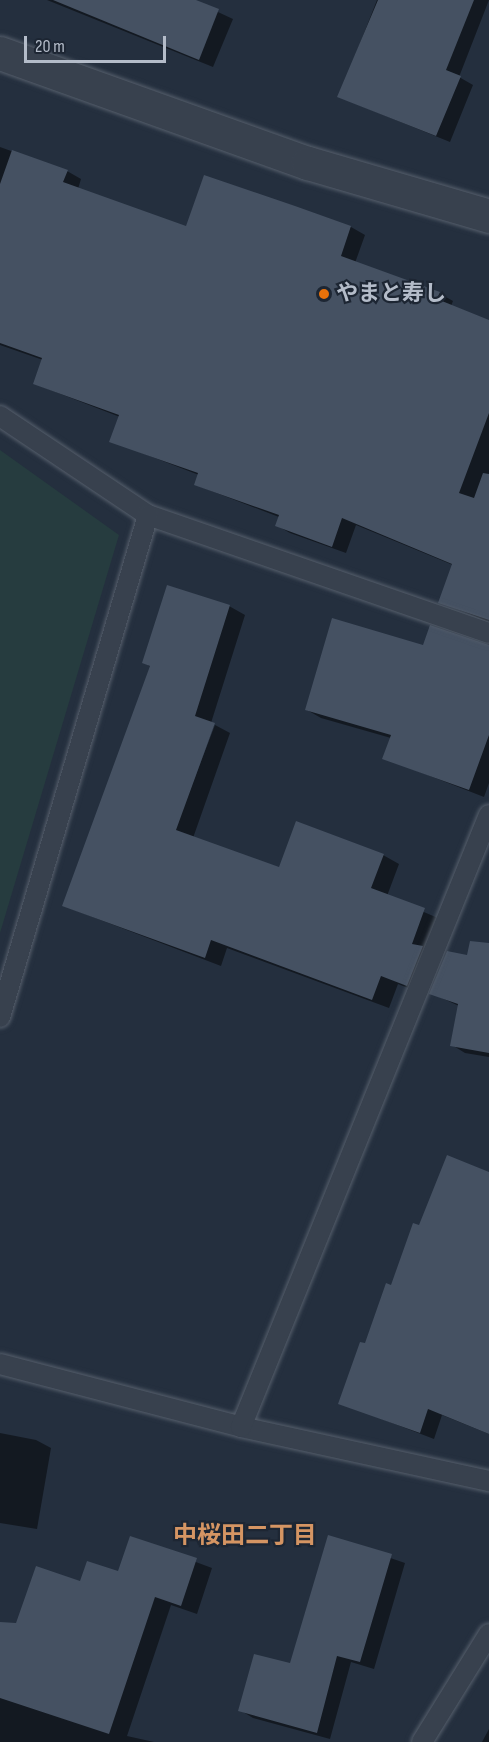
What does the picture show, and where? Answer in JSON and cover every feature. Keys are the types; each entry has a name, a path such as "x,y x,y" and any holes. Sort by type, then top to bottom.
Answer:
{"street":[{"path":"0,53 308,163 489,216"}],"lane":[{"path":"0,416 148,515 489,633"},
{"path":"0,1017 148,515"},
{"path":"241,1427 489,814"},
{"path":"0,1364 241,1427 489,1480"},
{"path":"422,1742 489,1634"}],"green space":[{"path":"0,450 119,535 0,933"}],"building":[{"path":"53,0 196,0 219,9 199,60"},
{"path":"378,0 474,0 446,70 461,76 436,136 337,97"},
{"path":"12,150 68,170 63,182 186,226 204,175 295,206 351,226 341,256 440,292 437,299 489,320 489,413 459,493 474,498 483,473 489,474 489,620 438,603 452,564 342,518 332,547 275,526 279,515 194,485 198,473 109,442 119,415 33,384 42,358 0,343 0,184"},
{"path":"167,585 230,605 195,716 215,723 176,830 279,867 296,821 384,854 371,888 425,908 412,944 423,946 407,986 381,976 372,1000 211,940 205,958 62,906 150,666 142,663"},
{"path":"332,618 423,645 430,625 489,645 489,735 469,790 382,759 391,735 305,710"},
{"path":"470,941 489,943 489,1053 450,1046 458,1004 429,994 447,951 467,955"},
{"path":"447,1155 489,1172 489,1434 428,1409 420,1433 338,1404 360,1342 365,1343 386,1283 391,1285 413,1223 419,1225"},
{"path":"328,1535 392,1554 360,1662 337,1656 317,1733 238,1711 254,1654 290,1663"},
{"path":"130,1536 197,1558 181,1606 155,1597 109,1734 0,1698 0,1622 16,1623 36,1566 80,1581 87,1561 118,1571"}],"place":[{"name":"やまと寿し","path":"324,294"}],"district":[{"name":"中桜田二丁目","path":"245,1536"}]}
